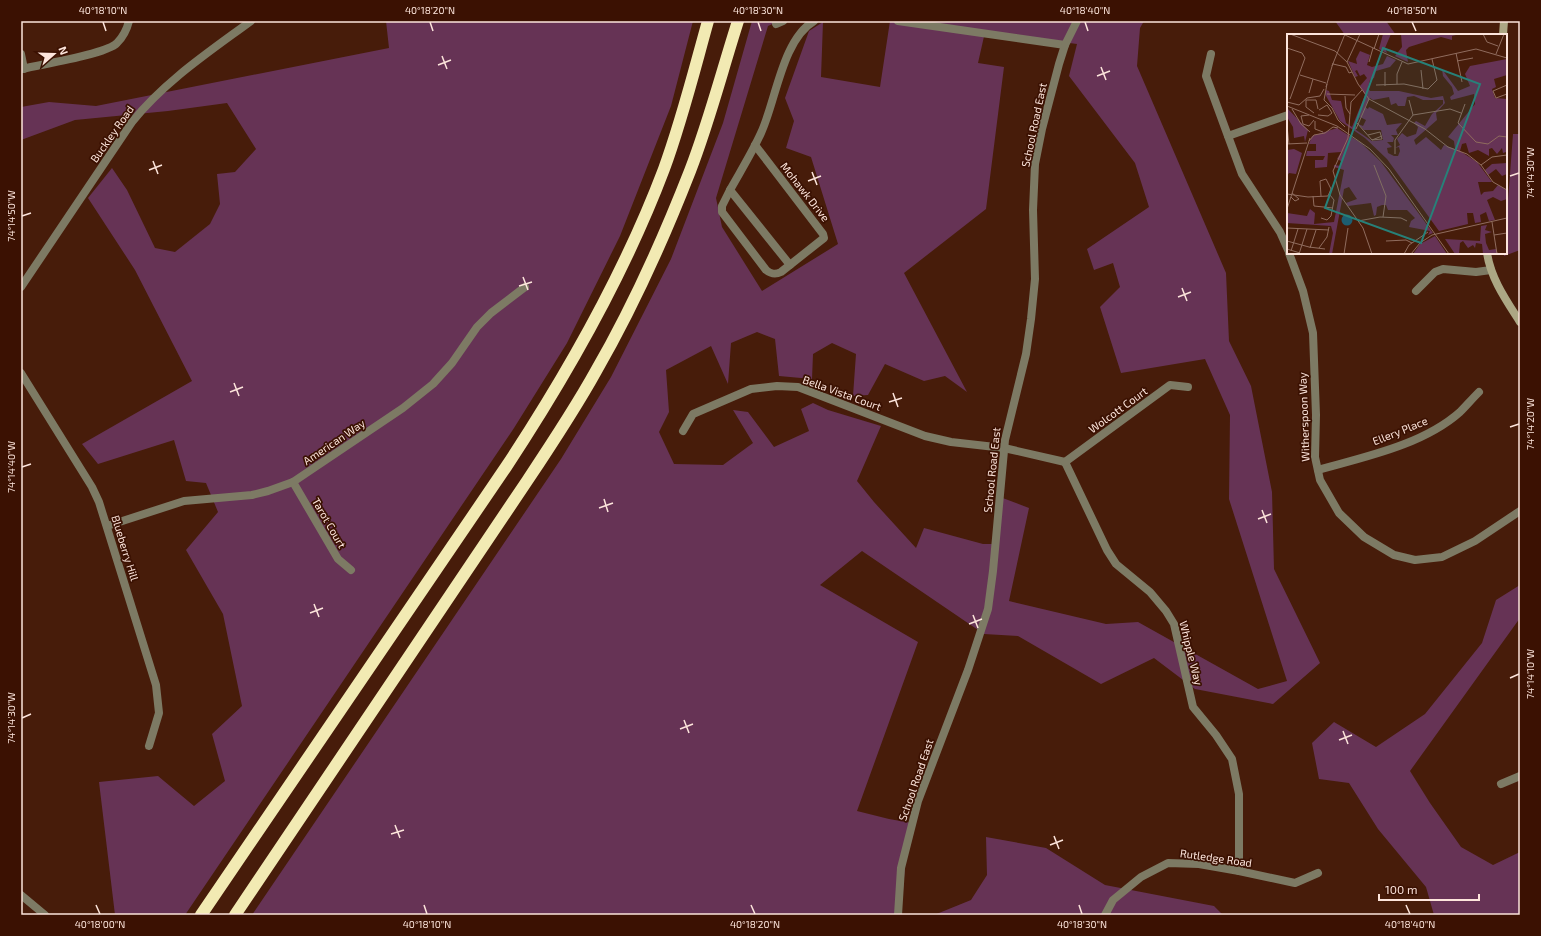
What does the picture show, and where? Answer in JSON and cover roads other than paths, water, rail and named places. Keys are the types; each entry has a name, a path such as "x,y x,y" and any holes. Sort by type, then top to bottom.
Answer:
{"highway":[{"path":"200,915 506,467 535,423 577,353 620,270 664,169 682,118 708,21"},
{"path":"235,915 527,481 596,372 639,290 668,225 702,136 738,21"}],"main road":[{"path":"1503,34 1504,21"},
{"path":"1488,254 1491,270 1497,284 1520,322"}],"street":[{"path":"21,54 22,69 100,52 116,44 126,29 129,21"},
{"name":"Buckley Road","path":"21,287 132,122 143,109 157,93 251,21"},
{"name":"Mohawk Drive","path":"755,146 824,236 817,245 778,274 770,273 766,270 722,212 722,206 764,127 791,47 801,30 814,21"},
{"path":"898,21 1065,45"},
{"name":"School Road East","path":"898,915 901,868 918,801 968,670 988,609 994,571 1004,448 1008,425 1026,354 1031,319 1035,279 1033,210 1035,164 1042,129 1065,45 1077,21"},
{"name":"Witherspoon Way","path":"1211,54 1206,76 1242,174 1284,231 1287,244"},
{"path":"1228,136 1287,115"},
{"path":"730,190 790,265"},
{"name":"Witherspoon Way","path":"1290,254 1303,291 1313,334 1316,415 1315,457 1320,480 1339,513 1364,537 1394,555 1415,560 1442,557 1475,541 1520,511"},
{"path":"1416,291 1435,272 1443,269 1476,272 1491,270"},
{"name":"American Way","path":"107,526 184,501 252,495 293,482 403,408 433,384 452,363 478,327 491,313 525,287"},
{"name":"Blueberry Hill","path":"21,373 92,487 99,502 156,686 159,713 149,746"},
{"name":"Wolcott Court","path":"1065,462 1170,385 1188,387"},
{"name":"Bella Vista Court","path":"683,431 693,414 751,389 777,386 798,387 925,436 951,442 1004,448 1065,462"},
{"name":"Ellery Place","path":"1318,470 1384,452 1428,433 1459,413 1479,392"},
{"name":"Whipple Way","path":"1065,462 1107,550 1116,564 1150,592 1166,610 1174,624 1193,707 1216,734 1232,759 1239,794 1239,871"},
{"name":"Tarot Court","path":"293,482 338,559 351,570"},
{"path":"1501,784 1520,776"},
{"name":"Rutledge Road","path":"1105,915 1113,900 1141,877 1168,863 1199,864 1295,883 1318,873"},
{"path":"21,895 45,915"}]}
